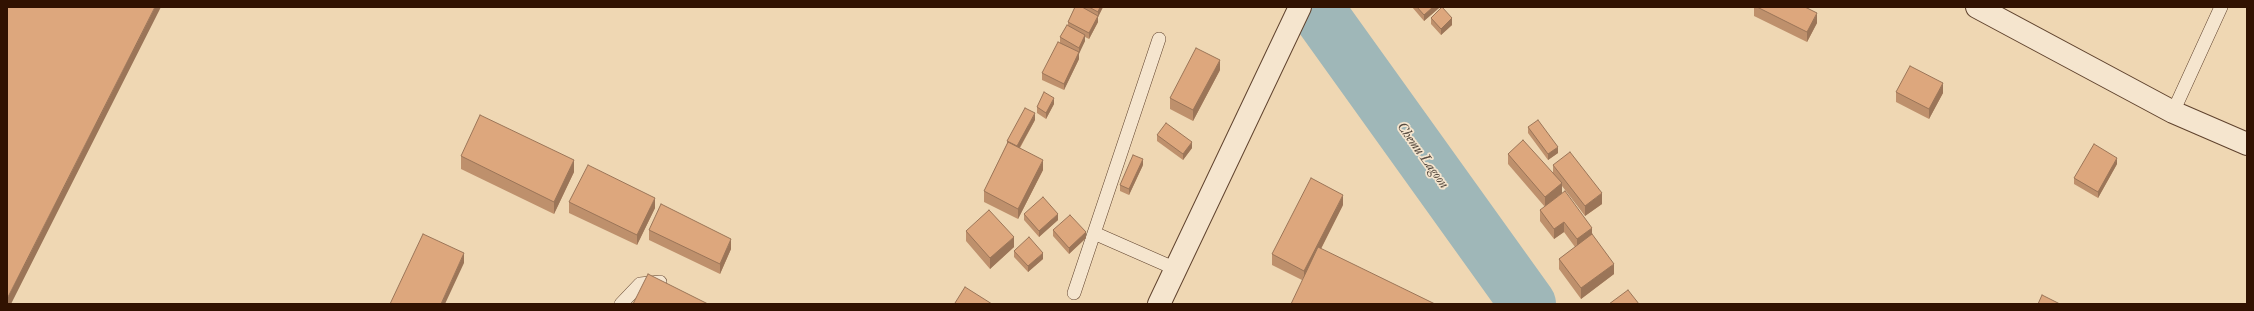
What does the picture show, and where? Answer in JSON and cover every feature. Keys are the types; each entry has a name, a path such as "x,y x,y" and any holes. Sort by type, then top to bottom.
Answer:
{"street":[{"path":"1160,304 1300,7"},
{"path":"1977,7 2173,112 2247,144"}],"lane":[{"path":"2173,112 2221,7"},
{"path":"1074,293 1159,39"},
{"path":"1094,233 1176,269"},
{"path":"621,304 640,284 662,282 674,288"}],"building":[{"path":"7,7 155,7 7,299"},
{"path":"1075,7 1082,7 1098,16 1089,33 1068,22"},
{"path":"1089,7 1100,7 1098,12"},
{"path":"1417,7 1433,7 1424,15"},
{"path":"1442,7 1452,18 1441,29 1431,18"},
{"path":"1757,7 1805,7 1817,13 1807,32"},
{"path":"1067,25 1085,35 1079,48 1060,37"},
{"path":"1058,42 1079,52 1064,84 1042,73"},
{"path":"1196,48 1220,60 1193,110 1170,98"},
{"path":"1910,66 1943,83 1929,109 1896,92"},
{"path":"1044,92 1054,98 1046,113 1037,107"},
{"path":"1025,108 1035,113 1017,146 1007,141"},
{"path":"480,115 574,160 554,202 461,156"},
{"path":"1538,120 1558,147 1548,154 1528,127"},
{"path":"1166,123 1192,142 1183,154 1157,135"},
{"path":"1523,140 1562,183 1545,197 1508,154"},
{"path":"1008,142 1043,160 1018,209 984,191"},
{"path":"2094,144 2117,158 2098,192 2074,178"},
{"path":"1570,152 1602,193 1585,206 1553,165"},
{"path":"1133,155 1143,159 1129,189 1120,185"},
{"path":"588,165 655,198 637,235 569,202"},
{"path":"1311,178 1343,195 1304,271 1272,254"},
{"path":"1565,191 1592,228 1577,239 1564,222 1554,229 1540,210"},
{"path":"1043,197 1058,214 1039,231 1024,214"},
{"path":"661,204 731,239 720,264 649,230"},
{"path":"989,210 1014,237 990,258 966,231"},
{"path":"1070,215 1086,232 1069,248 1053,230"},
{"path":"423,234 464,253 441,304 390,304"},
{"path":"1592,234 1614,264 1581,288 1559,259"},
{"path":"1029,237 1043,253 1028,266 1014,251"},
{"path":"1318,247 1435,304 1291,304"},
{"path":"648,274 708,304 633,304"},
{"path":"965,287 992,304 955,303"},
{"path":"1628,290 1639,304 1609,304"},
{"path":"2042,295 2060,304 2038,304"}],"waterway":[{"name":"Chemu Lagoon","path":"1315,7 1528,304"}]}
